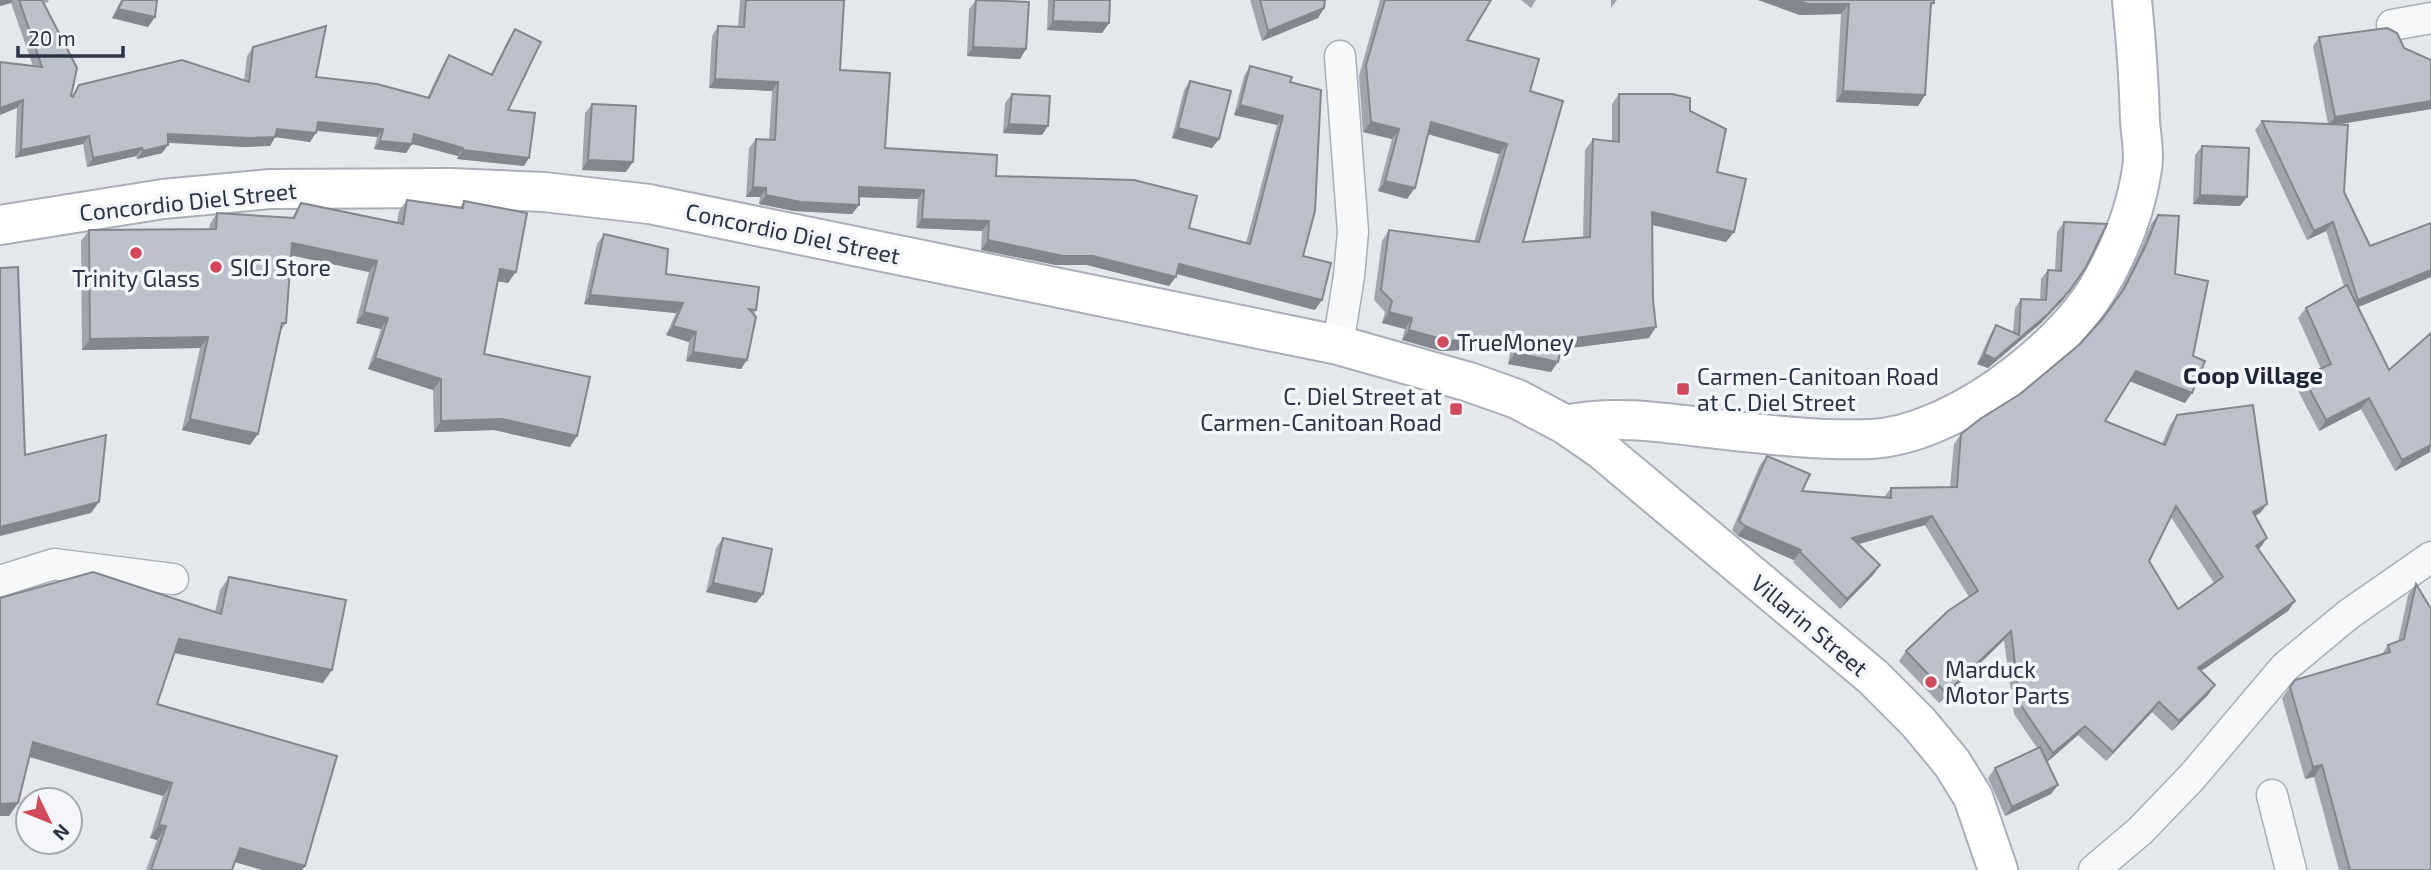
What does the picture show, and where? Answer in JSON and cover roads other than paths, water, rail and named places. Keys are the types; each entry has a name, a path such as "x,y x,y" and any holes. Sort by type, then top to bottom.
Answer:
{"main road":[{"path":"1566,425 1590,420 1616,419 1823,438 1874,439 1914,432 1952,416 1984,397 2036,358 2070,324 2098,288 2126,230 2143,167 2132,0"},
{"name":"Concordio Diel Street","path":"0,225 163,199 270,189 449,188 544,192 649,204 1338,345 1469,382 1517,399 1566,425"},
{"name":"Villarin Street","path":"1566,425 1613,459 1862,668 1918,722 1952,763 1973,797 1998,870"}],"street":[{"path":"2392,26 2431,18"},
{"path":"1338,345 1353,232 1340,56"},
{"path":"2094,870 2140,831 2192,777 2285,667 2349,614 2431,557"},
{"path":"0,581 54,564 173,579"},
{"path":"2272,795 2291,870"}],"place":[{"name":"Trinity Glass","path":"136,253"},
{"name":"SICJ Store","path":"216,267"},
{"name":"TrueMoney","path":"1443,342"},
{"name":"Carmen-Canitoan Road at C. Diel Street","path":"1683,389"},
{"name":"C. Diel Street at Carmen-Canitoan Road","path":"1456,409"},
{"name":"Marduck Motor Parts","path":"1931,682"}],"district":[{"name":"Coop Village","path":"2253,374"}]}
